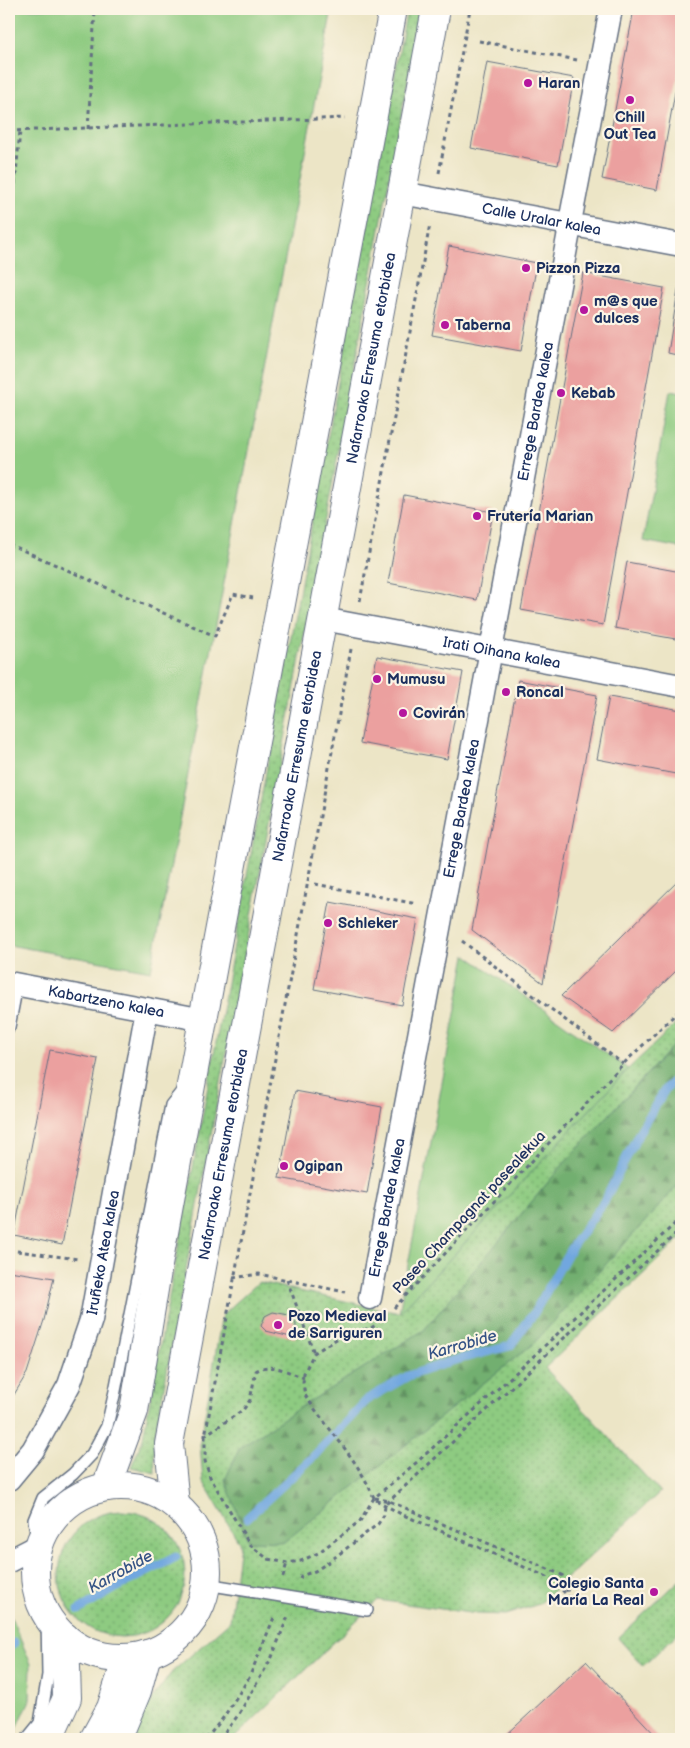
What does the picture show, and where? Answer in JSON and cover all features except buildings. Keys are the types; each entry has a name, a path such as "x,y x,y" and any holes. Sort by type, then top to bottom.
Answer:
{"main road":[{"path":"106,1487 134,1411 158,1265 394,9"},
{"name":"Nafarroako Erresuma etorbidea","path":"175,1504 169,1444 436,9"},
{"path":"130,1486 154,1492 175,1504 194,1527 205,1554 206,1584 200,1607 187,1627 169,1643 137,1656 105,1656 84,1649 66,1637 47,1616 37,1590 36,1563 38,1546 45,1529 58,1513 79,1496 106,1487 130,1486"},
{"path":"48,1739 67,1698 66,1637"},
{"path":"94,1739 137,1656"},
{"path":"117,1739 137,1691 137,1656"}],"street":[{"name":"Errege Bardea kalea","path":"370,1298 610,9"},
{"name":"Calle Uralar kalea","path":"402,193 681,245"},
{"name":"Irati Oihana kalea","path":"323,619 681,686"},
{"name":"Kabartzeno kalea","path":"13,984 204,1020"},
{"name":"Iruñeko Atea kalea","path":"9,1479 33,1450 70,1385 91,1320 148,1009"},
{"path":"9,1561 38,1546"}],"lane":[{"path":"9,1027 13,984"},
{"path":"38,1546 34,1520 43,1498 73,1474 92,1454 106,1426 117,1382 171,1105 194,1075"},
{"path":"206,1584 367,1610"},
{"path":"27,1739 40,1723 48,1675 47,1616"}],"path":[{"path":"88,129 95,9"},
{"path":"439,176 470,9"},
{"path":"479,41 600,64"},
{"path":"9,131 373,118"},
{"path":"9,248 20,131"},
{"path":"430,223 205,1436 205,1461 210,1478 250,1545 268,1559 287,1563 301,1561 318,1553 360,1521 374,1498 417,1462 522,1367 681,1218"},
{"path":"9,544 215,636 234,594 282,604"},
{"path":"315,884 441,916 623,1064"},
{"name":"Paseo Champagnat pasealekua","path":"392,1310 623,1064 681,1009"},
{"path":"220,1739 239,1714 272,1657 295,1599 301,1576 315,1571 330,1561 378,1524 384,1514 385,1505 389,1501 681,1230"},
{"path":"9,1250 84,1260"},
{"path":"225,1277 234,1278 259,1274 397,1305"},
{"path":"287,1280 314,1353"},
{"path":"374,1498 389,1501 562,1575 568,1596 552,1579 401,1514 374,1498 368,1482 343,1444 305,1395 304,1373 314,1353 343,1335 371,1328 383,1320"},
{"path":"196,1438 205,1436 243,1410 250,1400 256,1371 261,1368 270,1366 304,1378"},
{"path":"206,1739 223,1718 249,1678 273,1621"}],"green space":[{"path":"9,9 332,9 151,971 9,945"},
{"path":"407,9 421,9 154,1441 155,1473 131,1467 143,1438"},
{"path":"670,391 681,393 681,548 643,541"},
{"path":"466,955 628,1069 399,1313"},
{"path":"681,1019 681,1238 545,1368 660,1492 539,1604 505,1615 477,1614 378,1600 233,1739 133,1739 143,1711 172,1672 230,1621 240,1544 203,1481 200,1445 222,1315 259,1282 399,1313 628,1069"},
{"path":"681,1037 681,1182 534,1343 284,1542 248,1541 225,1480 240,1447 424,1330 560,1168"},
{"path":"122,1511 146,1516 166,1530 180,1550 185,1574 180,1598 166,1618 146,1632 122,1637 98,1632 78,1618 64,1598 59,1574 64,1550 78,1530 98,1516"},
{"path":"681,1579 681,1630 643,1666 618,1638"},
{"path":"9,1606 10,1615 31,1664 30,1700 12,1739 9,1739"}],"waterway":[{"name":"Karrobide","path":"247,1518 312,1458 368,1399 408,1376 452,1361 510,1346 534,1313 571,1248 605,1200 641,1129 666,1088 681,1075"},
{"name":"Karrobide","path":"79,1610 116,1588 176,1557"},
{"name":"Karrobide","path":"9,1647 14,1643"}],"place":[{"name":"Haran","path":"528,83"},
{"name":"Chill Out Tea","path":"630,100"},
{"name":"Pizzon Pizza","path":"526,268"},
{"name":"m@s que dulces","path":"584,310"},
{"name":"Taberna","path":"445,325"},
{"name":"Kebab","path":"561,393"},
{"name":"Frutería Marian","path":"477,516"},
{"name":"Mumusu","path":"377,679"},
{"name":"Roncal","path":"506,692"},
{"name":"Covirán","path":"403,713"},
{"name":"Schleker","path":"328,923"},
{"name":"Ogipan","path":"284,1166"},
{"name":"Pozo Medieval de Sarriguren","path":"278,1325"},
{"name":"Colegio Santa María La Real","path":"654,1592"}]}
